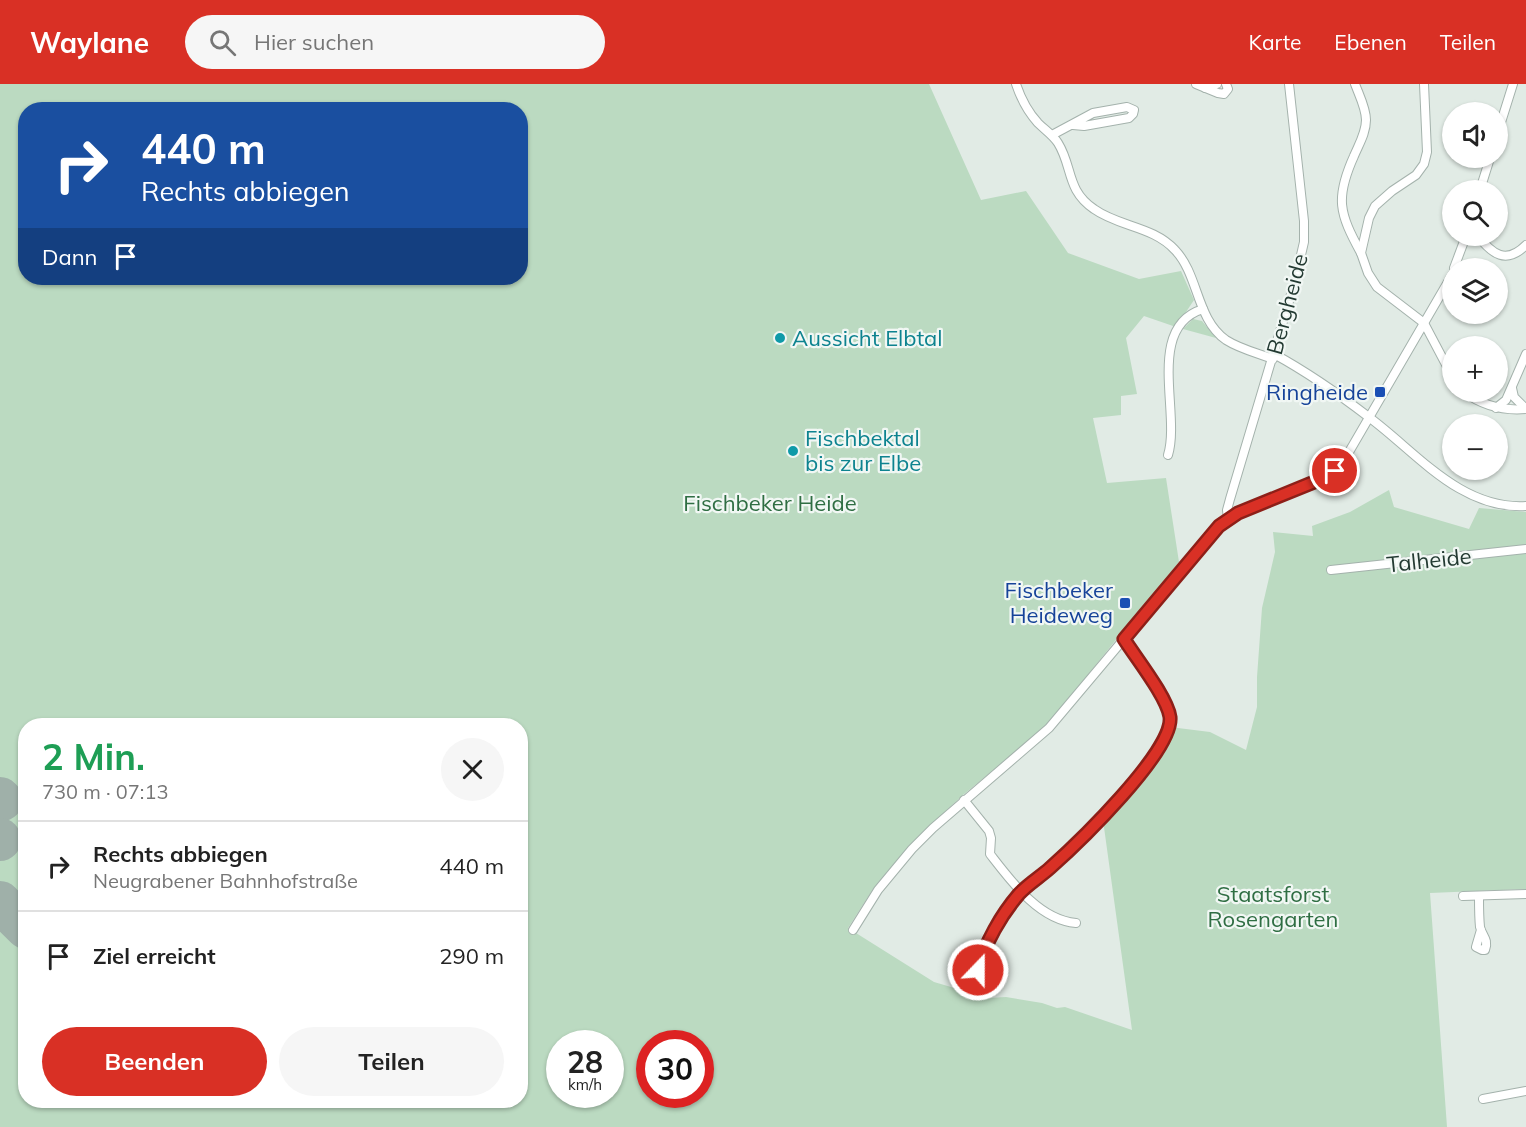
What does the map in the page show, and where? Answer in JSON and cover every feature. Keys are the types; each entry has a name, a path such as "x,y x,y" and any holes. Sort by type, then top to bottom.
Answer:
{"street":[{"path":"1016,84 1027,110 1052,135 1061,148 1073,186 1081,198 1100,213 1152,233 1168,243 1185,264 1207,319 1226,339 1273,357 1369,417 1446,481 1489,501 1510,507 1526,506"},
{"path":"1201,86 1217,84"},
{"path":"1201,86 1224,94 1228,89 1226,84"},
{"name":"Bergheide","path":"1228,519 1227,510 1230,498 1295,281 1305,231 1289,84"},
{"path":"1355,84 1365,114 1365,126 1343,182 1341,201 1346,221 1368,273 1377,287 1424,323 1442,357"},
{"path":"1361,253 1373,210 1392,191 1416,175 1426,160 1424,84"},
{"path":"1507,102 1513,84"},
{"path":"1052,135 1093,113 1127,107 1134,110 1129,118 1084,126 1073,125"},
{"path":"1487,246 1500,255 1510,255 1526,246"},
{"path":"853,930 878,890 912,849 964,800 1049,728 1219,526 1238,513 1324,478 1342,464 1442,292"},
{"path":"1168,455 1172,436 1168,365 1170,352 1183,321 1193,312 1203,309"},
{"path":"1496,408 1506,400 1526,354"},
{"path":"1512,388 1514,397 1526,409"},
{"path":"1480,402 1496,408 1526,409"},
{"name":"Talheide","path":"1331,570 1526,549"},
{"path":"974,995 984,951 1004,915 1022,891 1050,869 1108,811 1156,754 1167,734 1170,726 1167,708 1124,639"},
{"path":"964,800 989,831 990,854 1022,891 1052,917 1060,921 1076,923"},
{"path":"1463,896 1526,894"},
{"path":"1479,897 1481,930"},
{"path":"1483,1099 1526,1091"}],"green space":[{"name":"Fischbeker Heide","path":"0,84 929,84 981,200 1026,191 1068,253 1139,279 1181,271 1194,300 1176,327 1144,316 1126,338 1137,394 1121,396 1121,415 1093,418 1107,483 1166,478 1179,562 1145,605 1147,607 1126,631 1123,631 1046,727 963,795 918,837 873,889 848,928 934,982 968,992 973,999 1006,997 1057,1008 1065,1007 1132,1030 1103,820 1157,755 1170,727 1210,732 1246,750 1257,707 1262,608 1275,552 1273,532 1313,536 1312,526 1350,512 1389,490 1394,507 1469,529 1479,508 1526,512 1526,889 1430,893 1447,1127 0,1127"},
{"path":"1193,319 1202,321 1216,338 1183,329"}],"runway":[{"path":"0,902 18,920"}],"place":[{"name":"Aussicht Elbtal","path":"780,338"},
{"name":"Ringheide","path":"1380,392"},
{"name":"Fischbektal bis zur Elbe","path":"793,451"},
{"name":"Fischbeker Heideweg","path":"1125,603"}],"route":[{"path":"978,970 984,951 1009,907 1022,891 1050,869 1108,811 1156,754 1164,741 1170,726 1167,708 1124,639 1219,526 1238,513 1324,478 1335,471"}],"park label":[{"name":"Staatsforst Rosengarten","path":"1273,906"}]}
